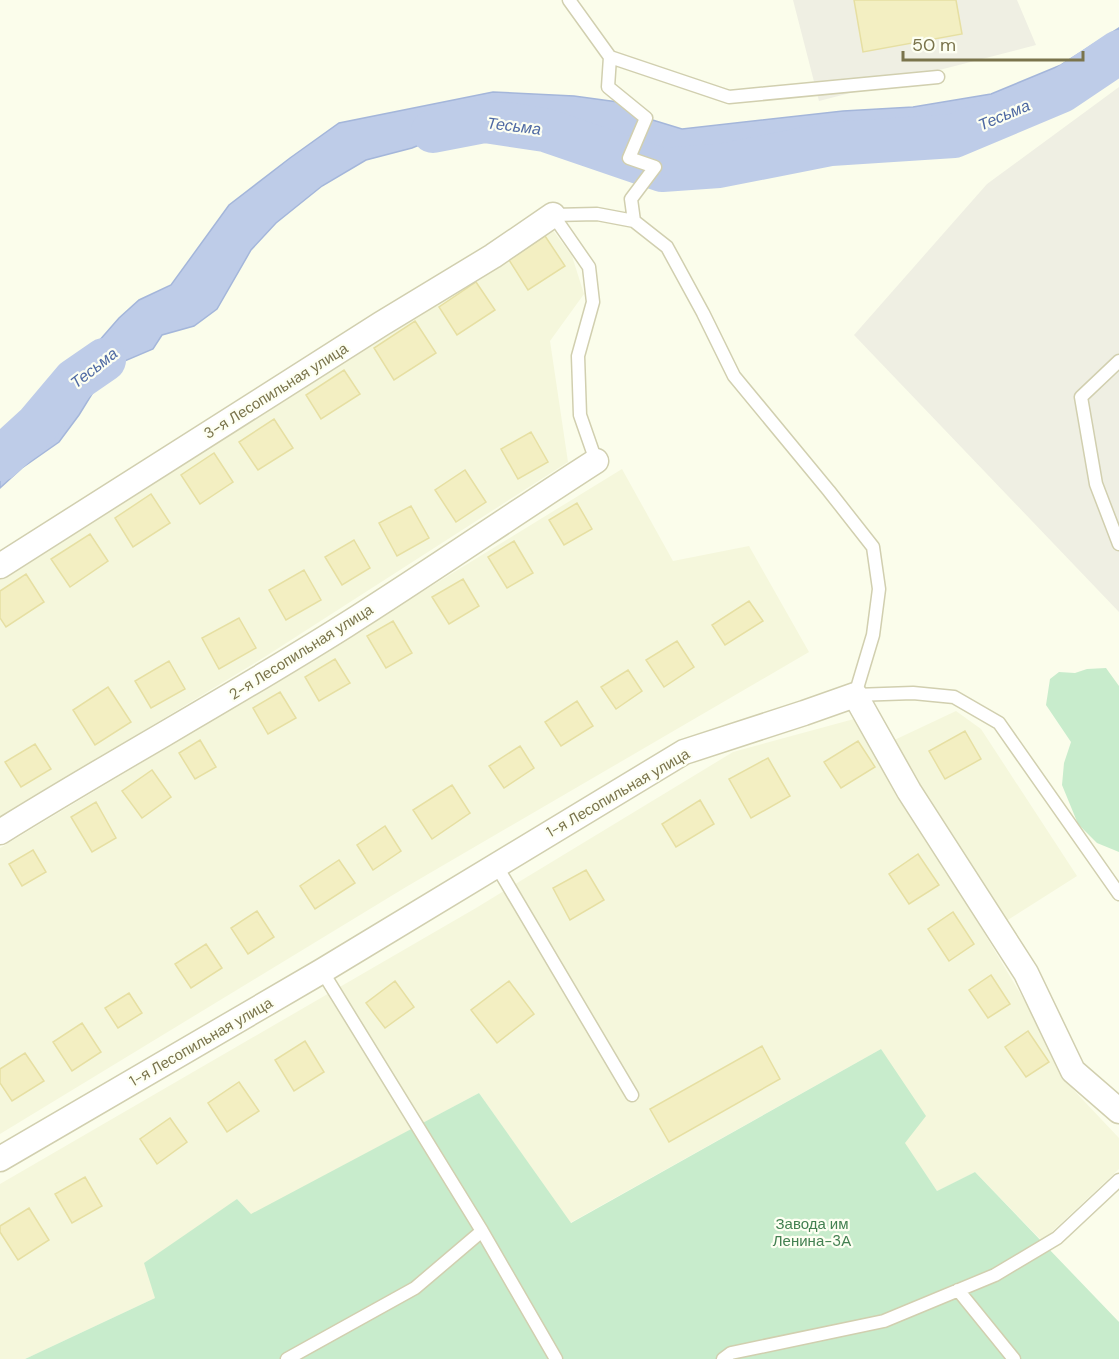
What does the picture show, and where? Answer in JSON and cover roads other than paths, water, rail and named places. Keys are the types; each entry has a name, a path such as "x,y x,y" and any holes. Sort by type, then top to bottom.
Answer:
{"street":[{"name":"3-я Лесопильная улица","path":"0,566 553,215"},
{"name":"2-я Лесопильная улица","path":"0,832 346,625 596,461"},
{"name":"1-я Лесопильная улица","path":"0,1159 322,970 684,752 855,695"},
{"path":"855,695 909,791 1026,972 1072,1071 1119,1112"}],"lane":[{"path":"569,0 610,57 729,97 938,77"},
{"path":"610,57 608,87 646,117 629,158 655,167 631,199 634,221"},
{"path":"553,215 597,214 634,221 667,247 734,376 873,547 879,590 878,601 873,635 855,695 913,693 954,697 999,723 1119,894"},
{"path":"553,215 589,267 592,302 578,356 580,415 596,461"},
{"path":"1119,361 1081,397 1096,483 1119,544"},
{"path":"496,865 632,1095"},
{"path":"322,970 483,1231 556,1359"},
{"path":"723,1359 732,1353 884,1321 995,1275 1058,1238 1119,1180"},
{"path":"287,1359 415,1288 483,1231"},
{"path":"958,1290 1014,1359"}],"water":[{"path":"1119,28 1119,58 1099,74 1037,104 946,129 855,135 772,149 704,170 635,164 601,145 574,136 501,119 456,130 412,148 366,160 322,186 276,223 251,250 217,309 194,326 162,335 153,349 108,368 59,442 22,468 0,488 0,445 57,403 78,365 119,318 139,300 171,285 229,205 339,123 493,92 574,96 618,102 646,118 682,129 843,111 913,107 991,94 1061,65"}],"waterway":[{"name":"Тесьма","path":"433,131 485,121 545,130 662,170 719,166 831,144 954,136 1061,91 1119,52"},
{"name":"Тесьма","path":"0,459 37,425 75,380 104,360"}],"park label":[{"name":"Завода им Ленина-3А","path":"812,1232"}]}
